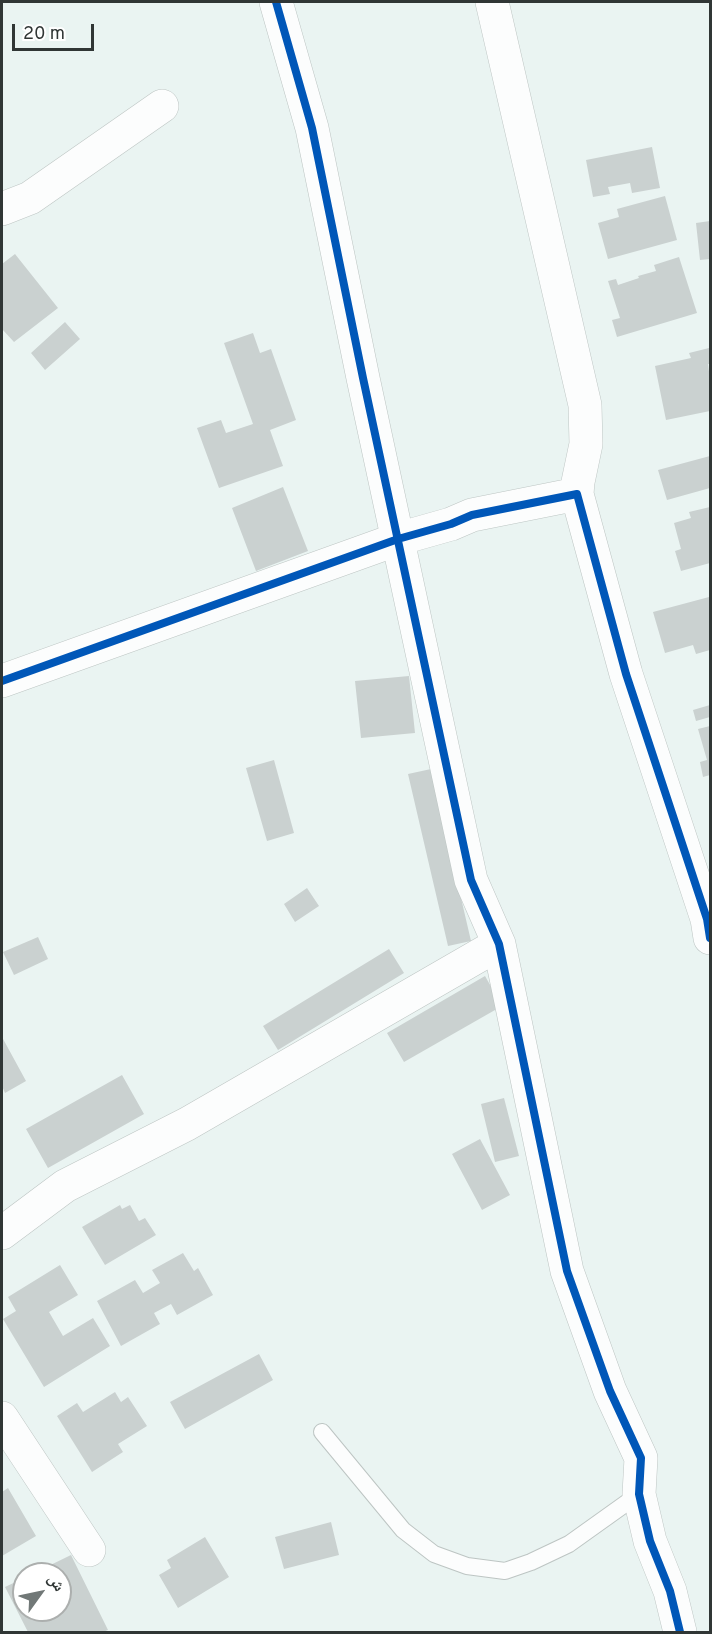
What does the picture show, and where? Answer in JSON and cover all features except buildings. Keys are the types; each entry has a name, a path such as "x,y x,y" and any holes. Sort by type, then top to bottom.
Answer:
{"street":[{"path":"276,2 312,128 363,378 471,880 499,944 567,1271 610,1392 641,1458 639,1494 650,1541 670,1592 680,1632"},
{"path":"492,2 585,405 586,444 577,494 626,674 711,938"},
{"path":"2,209 30,198 162,106"},
{"path":"2,681 398,538 451,524 472,515 577,494"},
{"path":"2,1233 65,1186 187,1124 499,944"},
{"path":"2,1418 89,1550"}],"lane":[{"path":"322,1432 403,1530 434,1554 467,1566 505,1571 531,1563 570,1544 639,1494"}],"cycle path":[{"path":"276,2 312,128 363,378 471,880 499,944 567,1271 610,1391 641,1458 639,1494 650,1541 670,1591 680,1632"},
{"path":"2,681 398,539 451,524 472,515 577,494 626,674 707,919 710,938"}]}
